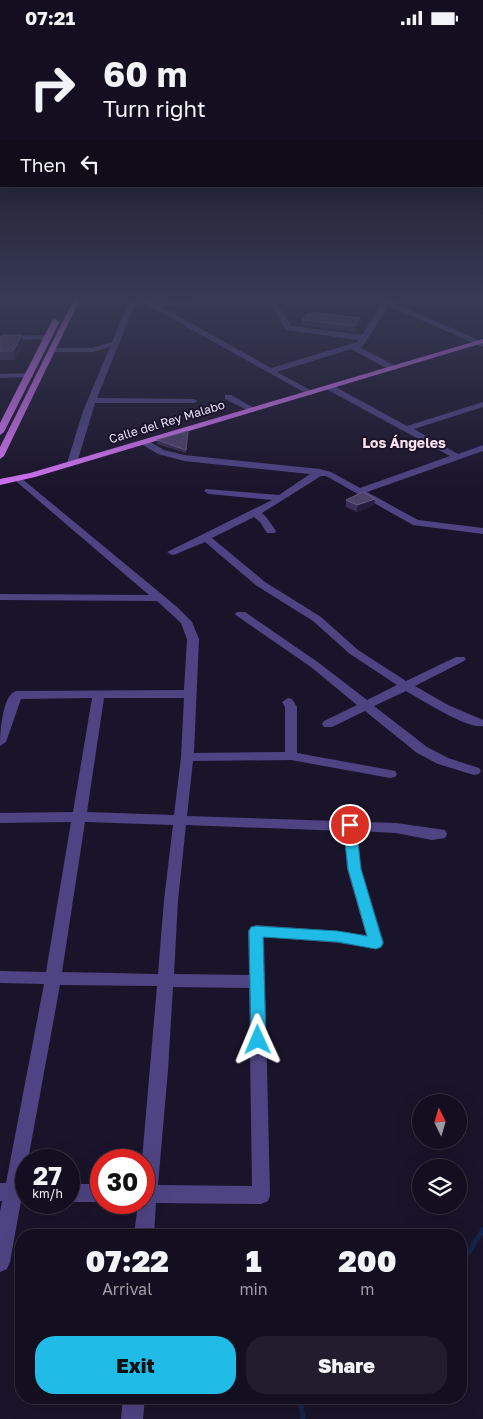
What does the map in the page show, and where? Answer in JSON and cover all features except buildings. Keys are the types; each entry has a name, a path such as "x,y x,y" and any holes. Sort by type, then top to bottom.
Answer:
{"main road":[{"path":"0,432 4,417 36,362"},
{"path":"0,456 46,362"},
{"name":"Calle del Rey Malabo","path":"0,491 26,478 72,463 415,362"},
{"name":"Calle del Rey Malabo","path":"0,482 26,478"}],"street":[{"path":"72,463 91,400 107,362"},
{"path":"254,362 309,393"},
{"path":"270,371 303,362"},
{"path":"380,362 392,368"},
{"path":"0,376 30,375"},
{"path":"329,387 458,457"},
{"path":"228,397 252,409"},
{"path":"91,400 194,401"},
{"path":"406,429 483,404"},
{"path":"144,442 161,452 184,458 320,472 333,476 416,523 483,531"},
{"path":"360,491 483,448"},
{"path":"172,552 206,538 222,527 282,499 320,472"},
{"path":"26,478 158,598 172,608 191,630 194,645 187,757 171,899 160,1070 150,1149"},
{"path":"209,491 282,499"},
{"path":"255,513 264,520 271,531"},
{"path":"206,538 261,584 317,619 354,652 380,671 444,708 478,723"},
{"path":"0,597 158,598"},
{"path":"241,614 316,665 422,750 443,761 474,771"},
{"path":"328,724 460,659"},
{"path":"0,1262 53,978 99,694"},
{"path":"0,742 2,729 16,695 190,695"},
{"path":"288,702 291,707 291,756"},
{"path":"187,757 291,756 390,774"},
{"path":"0,817 79,817 350,825 396,828 432,835 440,834"},
{"path":"155,1194 261,1195 256,931 338,937 376,943 354,869 350,825"},
{"path":"0,977 258,982"},
{"path":"144,1229 145,1214"},
{"path":"132,1419 133,1404"}],"waterway":[{"path":"467,1255 483,1230"},
{"path":"301,1404 303,1419"}],"district":[{"name":"Los Ángeles","path":"404,443"}],"route":[{"path":"258,1040 256,931 338,937 376,943 354,869 350,825"}]}
